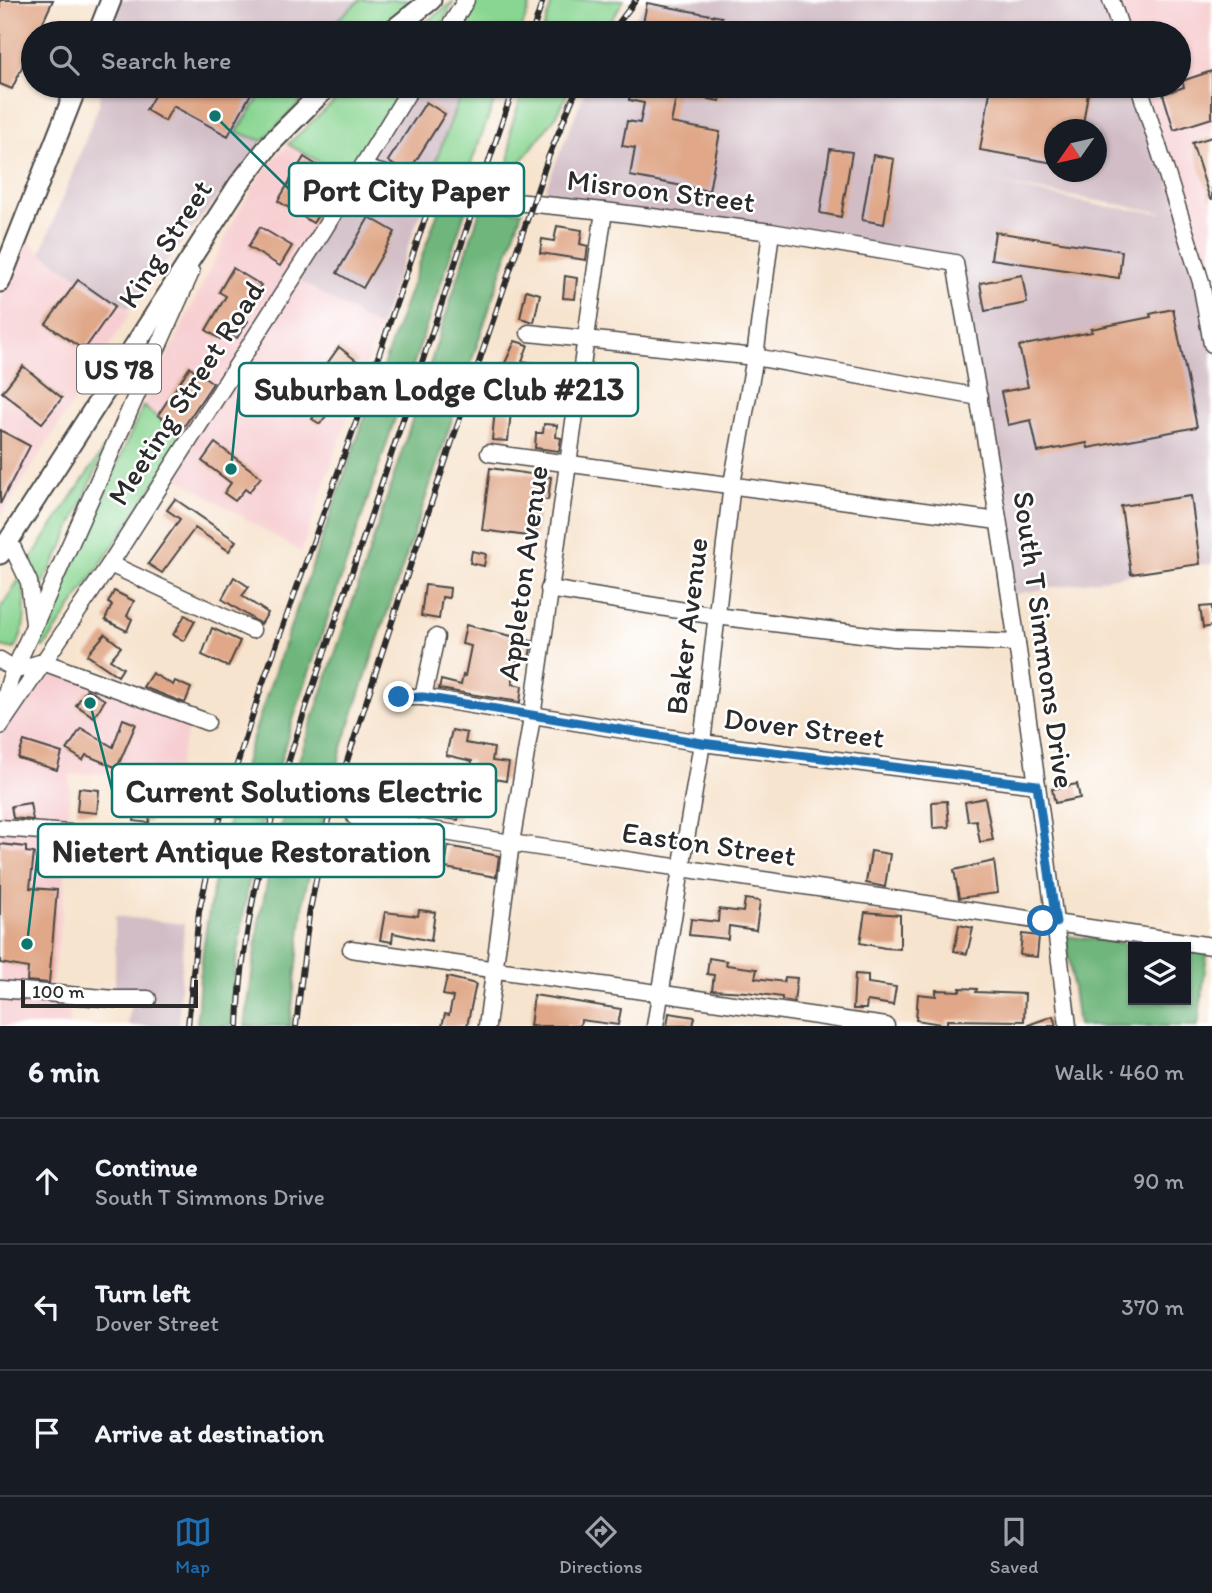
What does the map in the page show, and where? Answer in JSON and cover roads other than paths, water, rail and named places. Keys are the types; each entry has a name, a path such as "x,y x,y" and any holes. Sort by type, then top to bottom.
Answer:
{"main road":[{"path":"103,21 111,0"},
{"path":"404,21 431,0"},
{"path":"0,282 72,98"},
{"name":"King Street","path":"5,547 239,184 271,143 316,98"}],"street":[{"path":"453,21 466,0"},
{"path":"1111,0 1118,21"},
{"name":"Meeting Street Road","path":"0,726 110,565 405,98"},
{"path":"1143,98 1200,282 1212,344"},
{"name":"Misroon Street","path":"362,168 477,198 771,232 955,263"},
{"name":"Meeting Street Road","path":"0,716 10,680 170,314 213,226 239,184"},
{"name":"Appleton Avenue","path":"487,1026 511,843 532,717 604,211"},
{"name":"Baker Avenue","path":"655,1026 702,743 732,484 755,357 771,232"},
{"name":"South T Simmons Drive","path":"955,263 979,397 1017,643 1069,1026"},
{"path":"529,333 755,357 979,397"},
{"path":"489,453 998,521"},
{"path":"5,547 29,582 35,626"},
{"path":"110,565 253,630"},
{"path":"549,589 716,616 894,638 1017,643"},
{"path":"423,697 436,638"},
{"path":"0,660 16,670 43,662 207,722"},
{"name":"Dover Street","path":"399,697 423,697 702,743 1037,785"},
{"name":"Easton Street","path":"355,817 511,843 1212,946"},
{"path":"0,828 152,839"},
{"path":"351,949 886,1026"},
{"path":"0,989 115,999 148,999"}],"railway":[{"path":"536,21 543,0"},
{"path":"620,21 636,0"},
{"path":"238,1026 242,967 251,909 278,795 510,98"},
{"path":"296,1026 309,915 328,820 411,563 548,158 573,98"},
{"path":"188,1026 199,911 220,819 261,688 431,201"}],"place":[{"name":"Port City Paper","path":"215,116"},
{"name":"Suburban Lodge Club #213","path":"231,469"},
{"name":"Current Solutions Electric","path":"90,703"},
{"name":"Nietert Antique Restoration","path":"27,944"}]}
